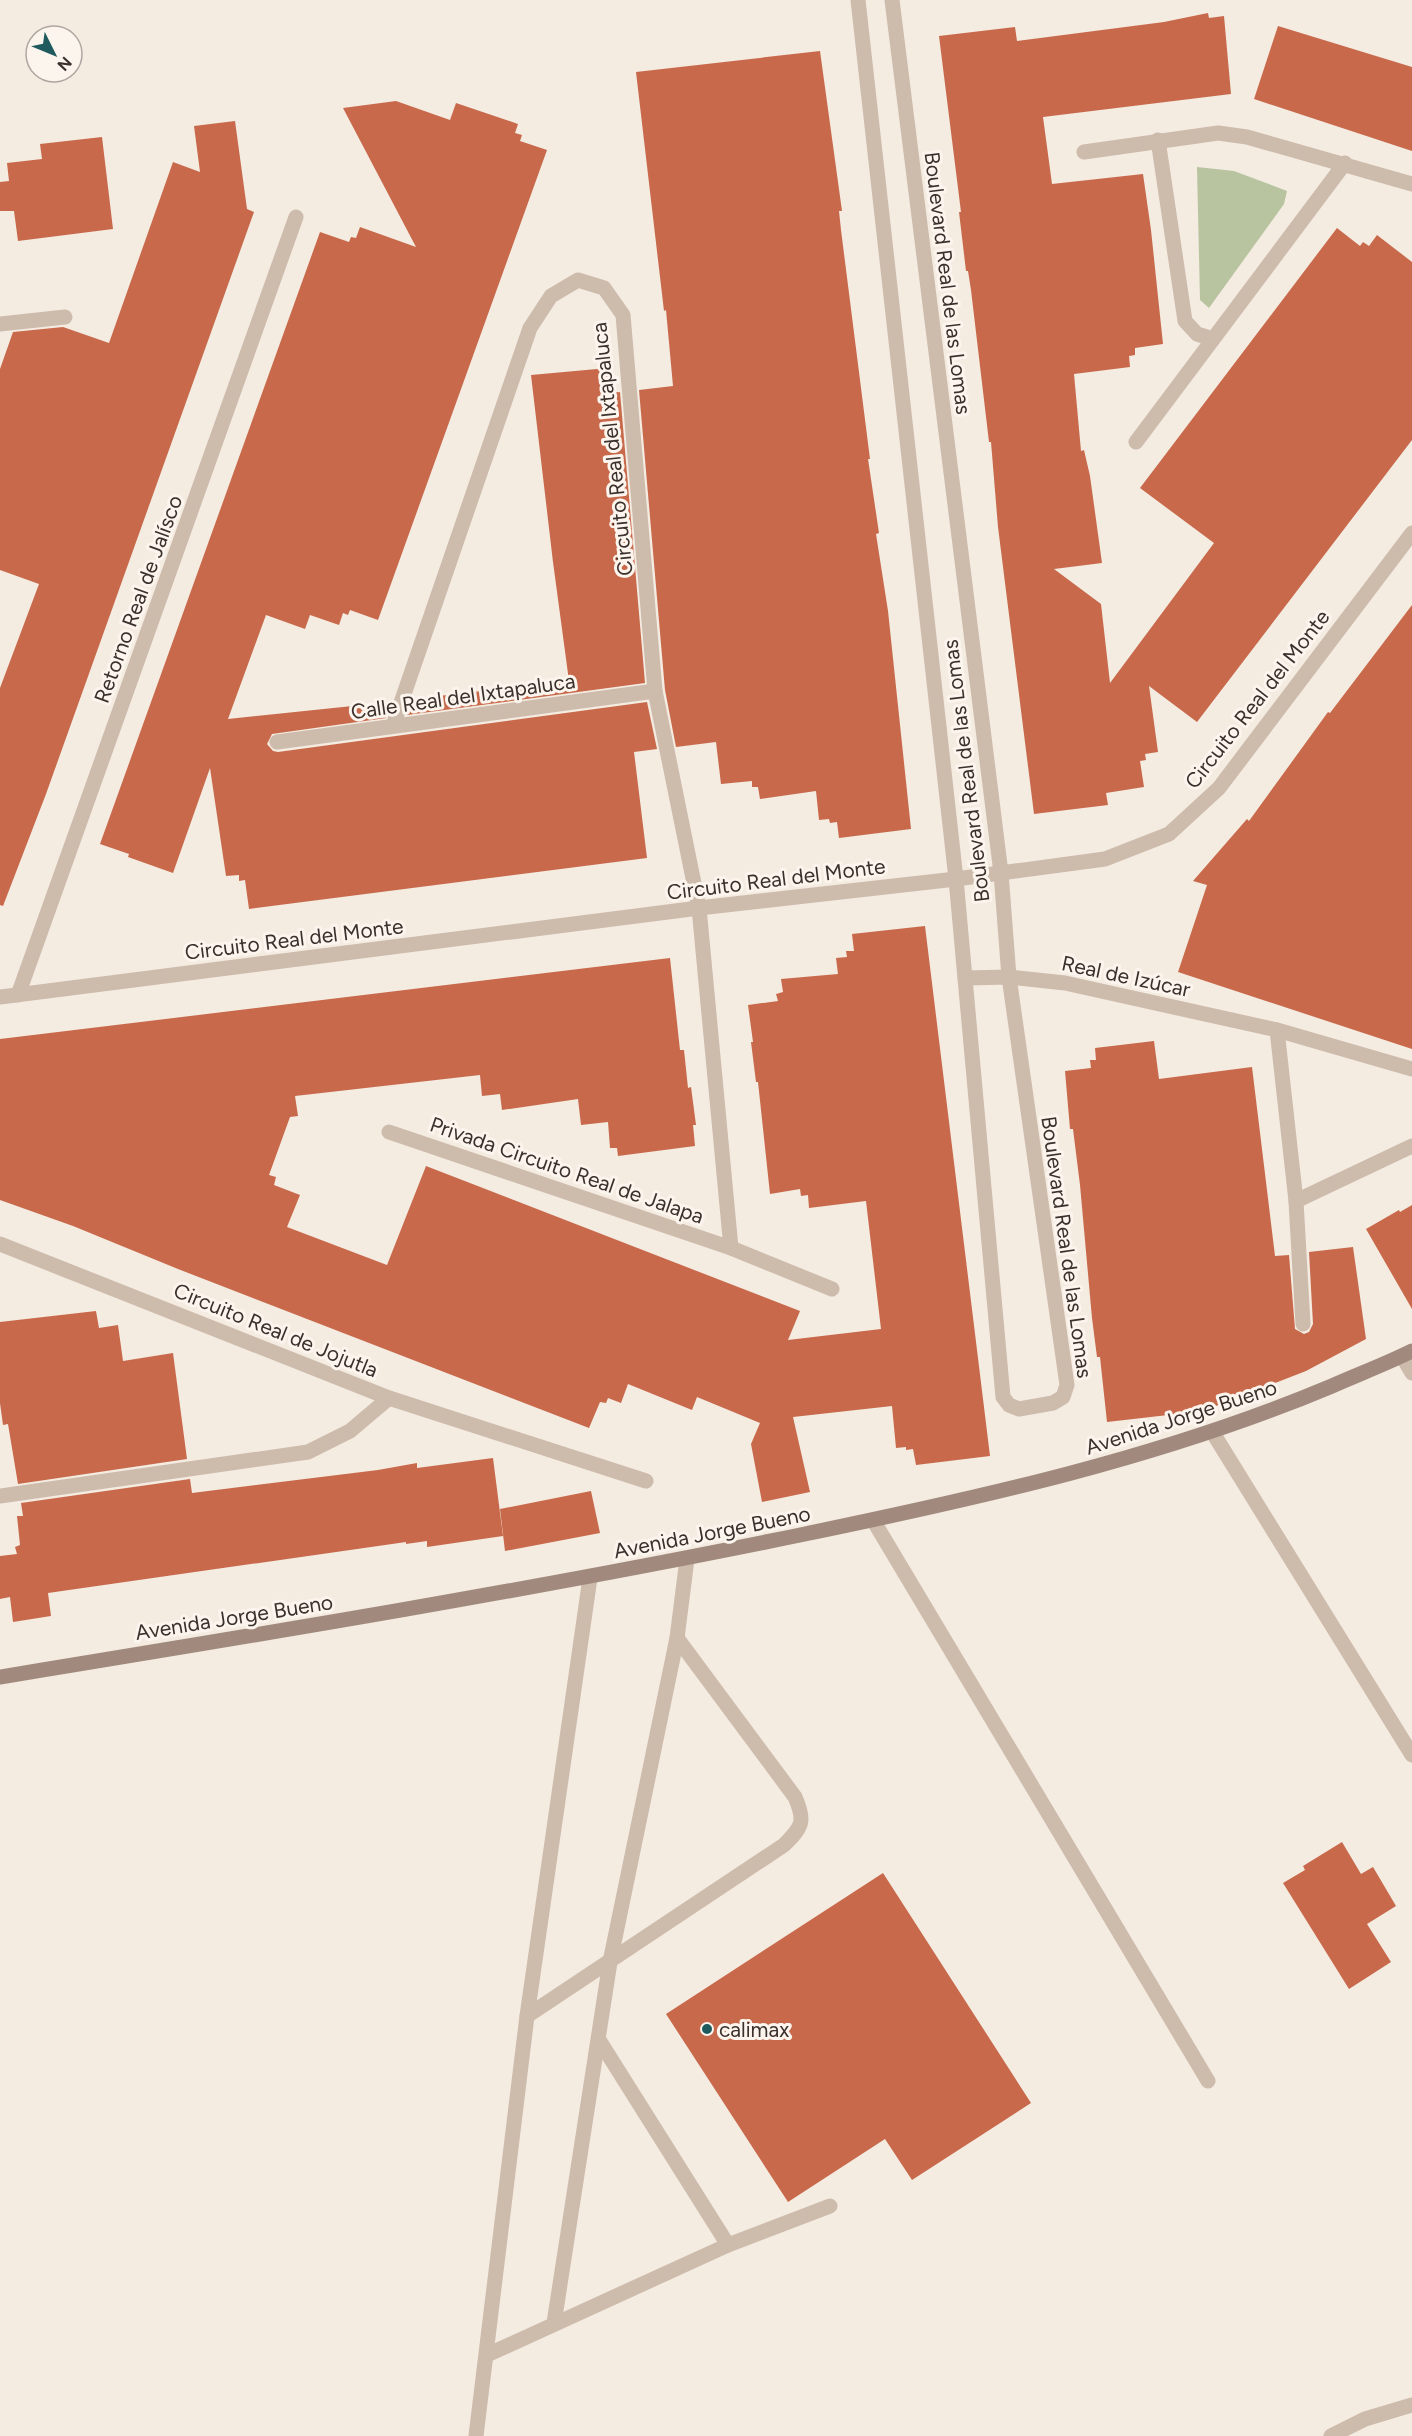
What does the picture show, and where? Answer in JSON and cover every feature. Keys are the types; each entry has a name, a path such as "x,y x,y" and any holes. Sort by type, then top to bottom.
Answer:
{"main road":[{"name":"Avenida Jorge Bueno","path":"0,1677 590,1578 873,1520 1082,1472 1213,1432 1288,1404 1407,1353"}],"street":[{"name":"Boulevard Real de las Lomas","path":"858,0 956,879 1003,1397 1010,1405 1019,1409 1053,1403 1063,1396 1067,1385 1009,977 1001,873 892,0"},
{"path":"1084,152 1218,133 1246,137 1345,163 1412,184"},
{"path":"1158,140 1185,321 1197,334 1213,339"},
{"path":"1136,442 1345,163"},
{"name":"Retorno Real de Jalísco","path":"18,995 297,217"},
{"name":"Circuito Real del Ixtapaluca","path":"393,726 530,327 551,296 578,280 604,288 623,315 655,691 699,908"},
{"path":"0,324 65,317"},
{"name":"Circuito Real del Monte","path":"0,997 1105,859 1169,834 1219,788 1412,533"},
{"name":"Calle Real del Ixtapaluca","path":"277,742 655,691"},
{"name":"Privada Circuito Real de Jalapa","path":"699,908 731,1248"},
{"name":"Real de Izúcar","path":"965,978 1009,977 1065,983 1277,1030 1412,1069"},
{"path":"1277,1030 1296,1201 1304,1324"},
{"name":"Privada Circuito Real de Jalapa","path":"389,1132 731,1248 832,1289"},
{"path":"1296,1201 1412,1146"},
{"name":"Circuito Real de Jojutla","path":"0,1244 389,1398 350,1431 308,1452 0,1496"},
{"path":"1407,1353 1412,1372"},
{"path":"389,1398 646,1481"},
{"path":"1213,1432 1412,1755"},
{"path":"873,1520 1208,2081"},
{"path":"554,2323 610,1962 677,1638 687,1559"},
{"path":"476,2436 527,2016 590,1578"},
{"path":"527,2016 784,1845 799,1830 803,1814 795,1797 677,1638"},
{"path":"599,2040 728,2245"},
{"path":"487,2355 728,2245 830,2206"},
{"path":"1330,2436 1365,2419 1412,2405"}],"green space":[{"path":"1197,167 1234,171 1287,191 1284,204 1209,308 1200,300"}],"building":[{"path":"1208,13 1209,18 1224,16 1231,94 1043,117 1052,184 1143,174 1151,230 1163,344 1135,348 1135,355 1129,356 1130,367 1074,374 1081,451 1084,450 1090,476 1102,563 1054,569 1101,604 1110,683 1214,543 1140,488 1337,228 1360,246 1363,242 1369,246 1377,235 1412,262 1412,440 1197,722 1149,686 1158,752 1145,754 1146,760 1140,761 1144,787 1106,793 1108,805 1034,814 998,527 991,442 989,442 971,290 968,271 966,271 939,36 1015,27 1017,41 1164,22"},
{"path":"1278,26 1412,67 1412,151 1254,99"},
{"path":"820,51 842,211 839,211 841,230 879,533 876,534 888,611 911,829 839,838 837,822 830,823 829,819 819,820 816,791 760,799 758,787 752,787 752,781 721,784 716,742 676,747 665,690 639,390 673,386 666,310 664,311 636,72"},
{"path":"396,101 450,120 456,103 518,124 515,133 522,135 520,141 547,150 378,620 350,610 348,615 343,613 339,625 310,615 305,629 266,615 228,719 391,702 386,718 272,734 267,744 273,751 278,752 647,702 657,749 634,752 647,858 249,909 245,880 239,881 239,875 226,876 210,768 173,873 100,844 320,232 349,242 351,237 356,238 360,227 416,247 343,108"},
{"path":"235,121 247,209 254,212 46,794 3,906 0,905 0,688 39,584 0,570 0,369 13,332 63,327 109,343 173,162 200,172 194,126"},
{"path":"102,137 113,229 18,241 14,211 0,211 0,182 9,181 7,163 42,159 40,144"},
{"path":"608,368 611,393 620,392 645,683 407,715 413,699 569,681 531,375"},
{"path":"1412,605 1412,1049 1178,972 1207,885 1193,881 1247,819 1249,821 1328,712 1330,713"},
{"path":"925,926 990,1456 916,1465 913,1449 896,1448 892,1406 793,1417 810,1492 762,1502 751,1444 760,1423 697,1397 692,1410 628,1384 621,1403 608,1398 606,1403 600,1402 589,1428 73,1226 0,1200 0,1039 670,958 680,1050 684,1050 688,1088 691,1087 696,1125 693,1125 695,1146 618,1156 617,1148 610,1148 608,1122 581,1125 578,1099 502,1110 500,1094 482,1096 480,1075 295,1096 298,1116 290,1117 269,1175 276,1177 274,1185 300,1195 287,1227 387,1265 426,1166 800,1311 788,1340 881,1329 866,1201 809,1208 808,1195 801,1196 800,1189 770,1194 748,1005 778,1001 776,994 783,992 781,979 838,974 836,958 847,957 846,951 854,951 852,934"},
{"path":"1154,1041 1159,1079 1252,1067 1275,1256 1289,1255 1295,1329 1304,1334 1309,1332 1313,1324 1309,1252 1353,1247 1366,1339 1306,1371 1203,1411 1107,1422 1100,1357 1097,1357 1092,1318 1080,1185 1073,1129 1070,1129 1065,1071 1091,1068 1090,1060 1096,1060 1095,1048"},
{"path":"1412,1205 1412,1309 1366,1229"},
{"path":"96,1311 99,1328 118,1325 123,1361 173,1353 187,1459 18,1484 8,1424 3,1425 0,1403 0,1322"},
{"path":"493,1458 503,1536 427,1547 427,1541 406,1544 406,1542 48,1593 51,1616 13,1622 10,1597 0,1599 0,1556 17,1554 15,1547 20,1545 17,1516 23,1516 21,1503 190,1479 192,1493 417,1463 417,1468"},
{"path":"591,1491 600,1533 505,1551 500,1509"},
{"path":"1342,1842 1361,1874 1373,1867 1396,1906 1367,1924 1391,1962 1349,1989 1283,1883 1305,1870 1303,1866"},
{"path":"883,1873 1031,2103 912,2180 885,2139 788,2202 666,2014"}],"place":[{"name":"calimax","path":"707,2029"}]}
